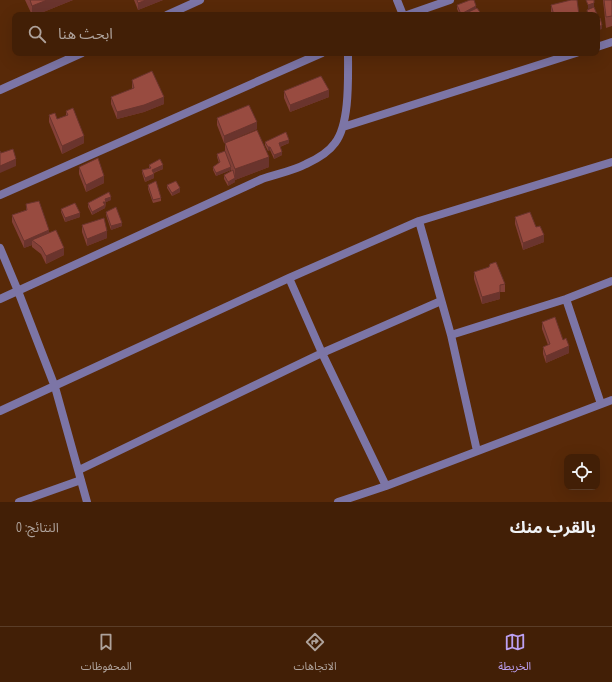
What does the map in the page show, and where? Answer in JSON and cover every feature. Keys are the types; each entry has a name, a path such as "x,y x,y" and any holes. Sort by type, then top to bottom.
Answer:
{"street":[{"path":"174,12 200,0"},
{"path":"397,0 402,12"},
{"path":"416,12 450,0"},
{"path":"600,46 612,42"},
{"path":"0,90 75,56"},
{"path":"0,195 315,56"},
{"path":"0,298 262,178 305,165 325,153 336,142 343,127 347,94 348,56"},
{"path":"343,127 566,56"},
{"path":"0,411 289,278 419,221 612,162"},
{"path":"419,221 451,335 477,451"},
{"path":"0,248 55,387 87,502"},
{"path":"289,278 322,353 386,486"},
{"path":"451,335 566,299 612,281"},
{"path":"566,299 600,404"},
{"path":"79,470 322,353 441,301"},
{"path":"338,502 386,486 612,400"},
{"path":"19,502 81,480"}],"building":[{"path":"30,0 47,0 32,6"},
{"path":"137,0 146,0 138,3"},
{"path":"474,0 476,6 465,12 460,12 457,5"},
{"path":"577,0 579,12 553,12 551,5"},
{"path":"586,0 594,0 594,3 588,5"},
{"path":"604,0 612,0 612,16 606,17"},
{"path":"594,7 596,12 587,12 587,10"},
{"path":"477,8 480,12 468,12"},
{"path":"152,71 164,97 144,105 117,112 111,97 134,88 132,80"},
{"path":"321,76 329,90 290,105 284,91"},
{"path":"249,105 257,122 224,136 217,118"},
{"path":"73,108 84,136 62,146 49,115 55,113 57,119 68,115 66,111"},
{"path":"257,130 269,157 235,169 225,143"},
{"path":"286,132 289,140 279,143 282,152 274,155 270,147 268,147 265,142"},
{"path":"13,149 16,159 0,166 0,151 1,153"},
{"path":"225,151 231,167 216,173 213,167 220,162 217,154"},
{"path":"98,158 104,176 86,185 79,167"},
{"path":"160,159 163,165 152,170 154,174 145,178 142,170 151,168 149,165"},
{"path":"233,170 235,178 228,182 224,175"},
{"path":"156,181 161,198 153,200 148,185"},
{"path":"176,181 180,188 172,193 167,185"},
{"path":"109,192 111,197 105,199 106,202 103,202 105,205 92,212 88,203"},
{"path":"39,201 49,230 24,241 12,215 27,210 26,204"},
{"path":"75,203 80,213 65,218 61,209"},
{"path":"116,207 122,223 111,226 106,212"},
{"path":"530,212 536,227 540,226 544,235 523,243 515,217"},
{"path":"104,218 107,231 87,239 82,225"},
{"path":"56,230 64,248 46,256 41,247 32,240"},
{"path":"496,262 505,284 500,285 500,292 482,297 474,272 489,267 490,264"},
{"path":"555,317 563,340 566,338 569,346 546,356 543,347 550,344 542,322"}]}
